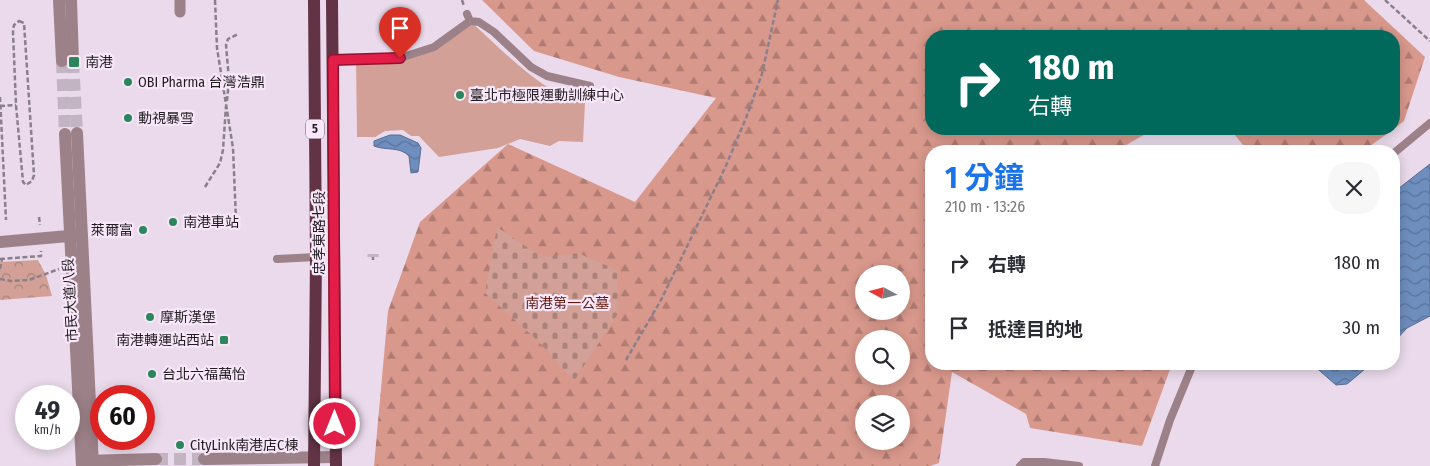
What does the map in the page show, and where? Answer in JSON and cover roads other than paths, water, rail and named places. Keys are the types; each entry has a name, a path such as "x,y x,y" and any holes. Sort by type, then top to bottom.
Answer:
{"main road":[{"name":"忠孝東路七段","path":"314,0 316,258 314,462"},
{"name":"忠孝東路七段","path":"332,0 336,462"}],"street":[{"path":"59,0 67,61 71,0"},
{"name":"市民大道八段","path":"71,133 88,463"},
{"path":"0,242 76,236"},
{"path":"88,463 156,459"},
{"path":"204,459 336,462"}],"lane":[{"path":"333,60 400,58 434,47 468,18 479,22 494,32 532,67 546,76 590,86"},
{"path":"1400,148 1430,123"},
{"path":"277,259 316,258"},
{"path":"1155,466 1170,420 1191,370"},
{"path":"1020,466 1024,462 1044,462 1079,466"}],"water":[{"path":"390,135 400,135 418,143 421,148 418,172 411,173 409,156 405,153 374,146 374,141"},
{"path":"1430,164 1430,316 1407,328 1400,336 1400,187"},
{"path":"1319,370 1364,370 1347,384 1336,385"}],"tunnel":[{"path":"62,61 65,134"},
{"path":"73,61 77,133"},
{"path":"156,459 204,459"}],"place":[{"name":"南港","path":"74,62"},
{"name":"OBI Pharma 台灣浩鼎","path":"128,82"},
{"name":"臺北市極限運動訓練中心","path":"460,95"},
{"name":"動視暴雪","path":"128,118"},
{"name":"南港車站","path":"173,222"},
{"name":"萊爾富","path":"143,230"},
{"name":"摩斯漢堡","path":"150,317"},
{"name":"南港轉運站西站","path":"224,340"},
{"name":"台北六福萬怡","path":"152,374"},
{"name":"CityLink南港店C棟","path":"180,445"}],"park label":[{"name":"南港第一公墓","path":"567,303"}]}
